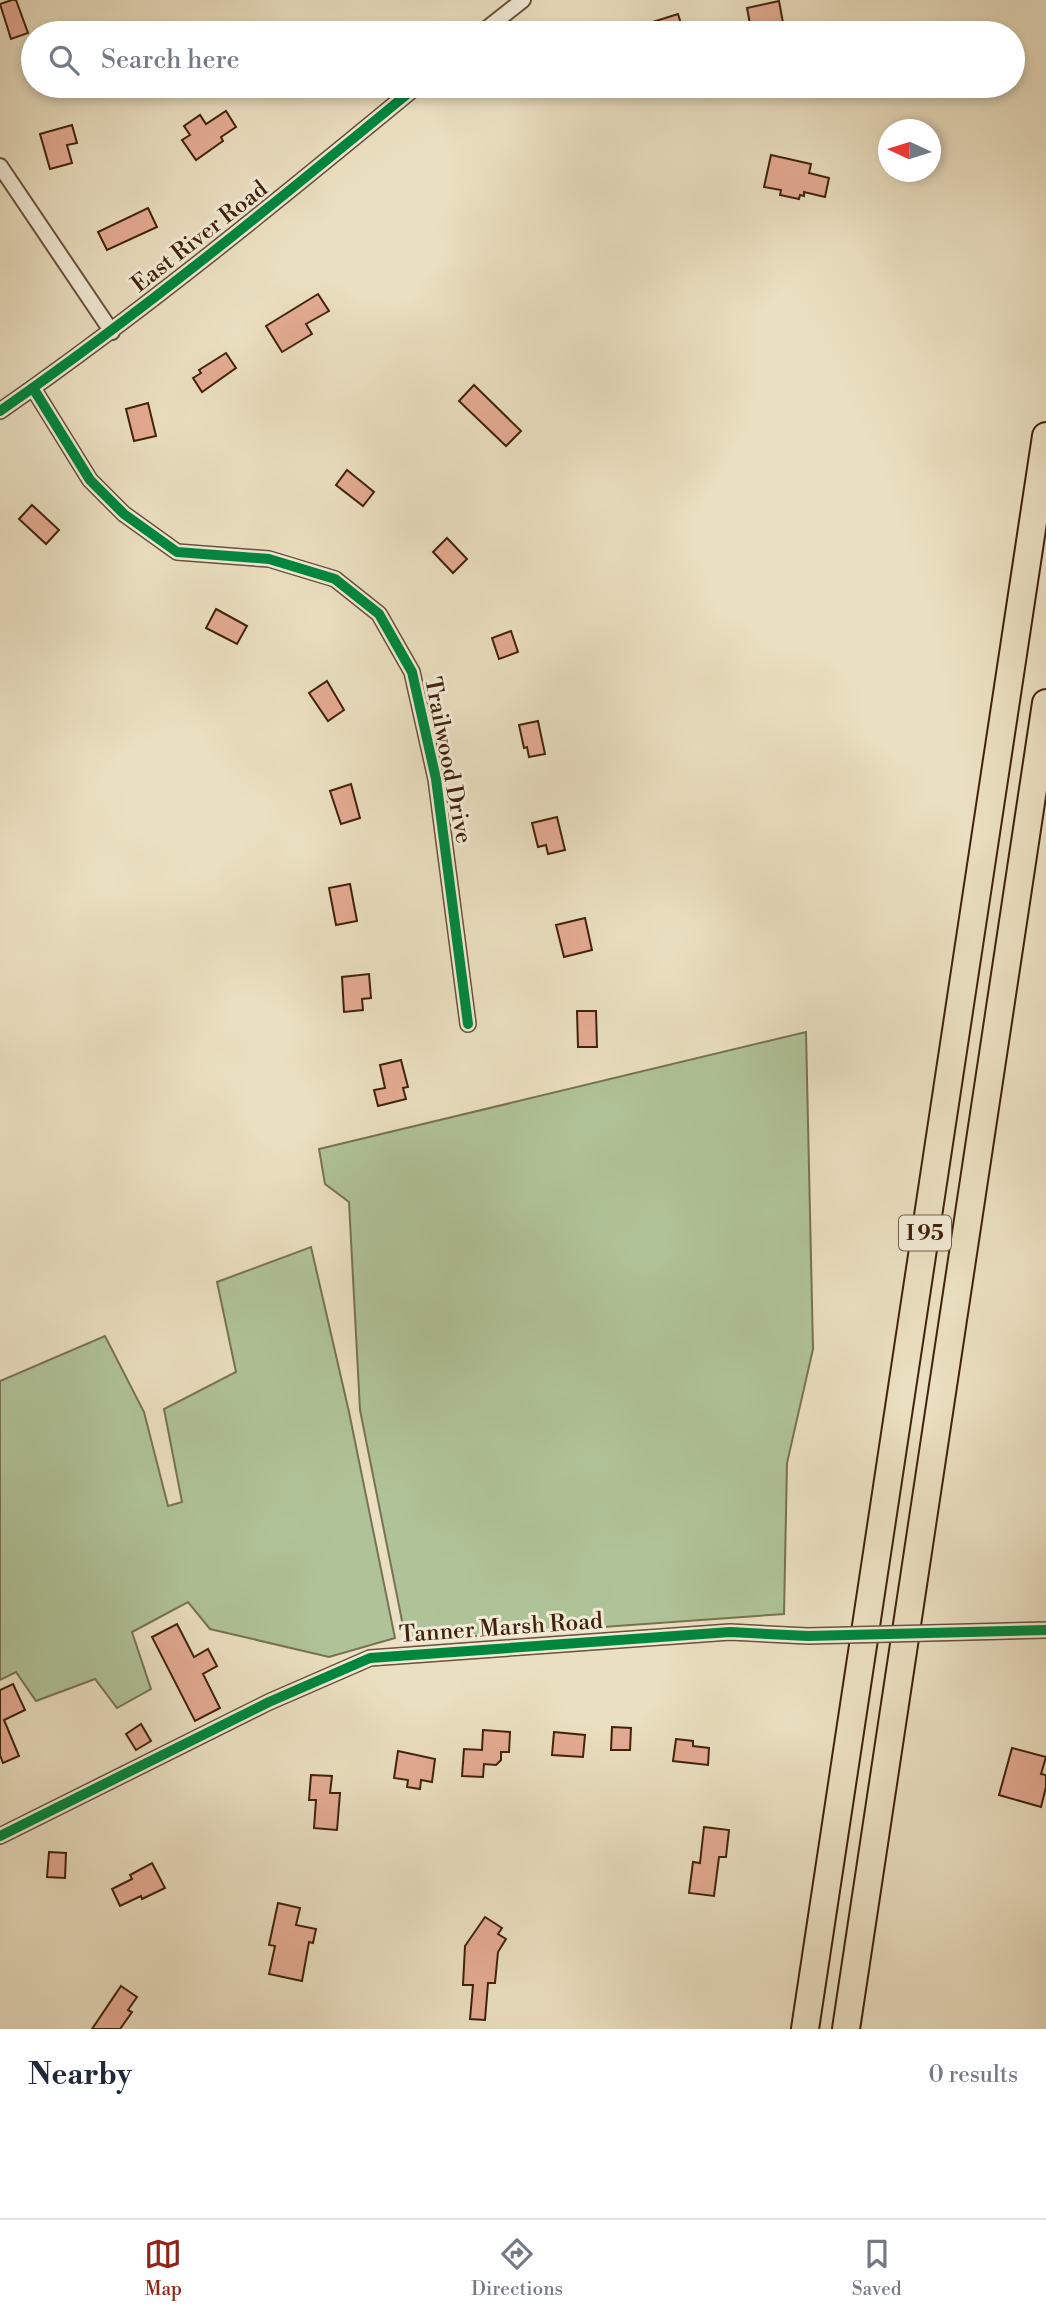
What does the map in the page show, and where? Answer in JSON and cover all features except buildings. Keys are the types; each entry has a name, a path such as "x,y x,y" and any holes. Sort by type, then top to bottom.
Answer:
{"highway":[{"name":"I 95","path":"805,2029 1046,436"},
{"name":"I 95","path":"846,2029 1046,703"},
{"path":"862,2029 897,1694"}],"street":[{"path":"496,21 523,0"},
{"name":"East River Road","path":"0,411 111,331 267,209 402,98"},
{"path":"0,166 111,331"},
{"name":"Trailwood Drive","path":"33,388 90,480 124,514 177,552 269,559 296,567 335,579 379,614 412,672 436,779 468,1024"},
{"name":"Tanner Marsh Road","path":"0,1836 269,1702 370,1658 730,1632 808,1636 1046,1630"}],"green space":[{"path":"806,1032 813,1349 787,1463 784,1614 406,1641 360,1410 349,1202 325,1184 319,1149"},
{"path":"311,1247 349,1412 395,1638 329,1657 210,1629 188,1602 132,1632 151,1689 117,1708 95,1679 36,1701 16,1672 0,1680 0,1381 105,1336 144,1412 168,1506 182,1502 164,1409 236,1372 217,1282"}],"cycle path":[{"path":"0,411 160,293 402,98"},
{"path":"33,388 90,480 124,514 177,552 269,559 335,579 379,614 412,672 436,779 468,1024"},
{"path":"0,1836 269,1702 370,1658 730,1632 808,1636 1046,1630"}]}
